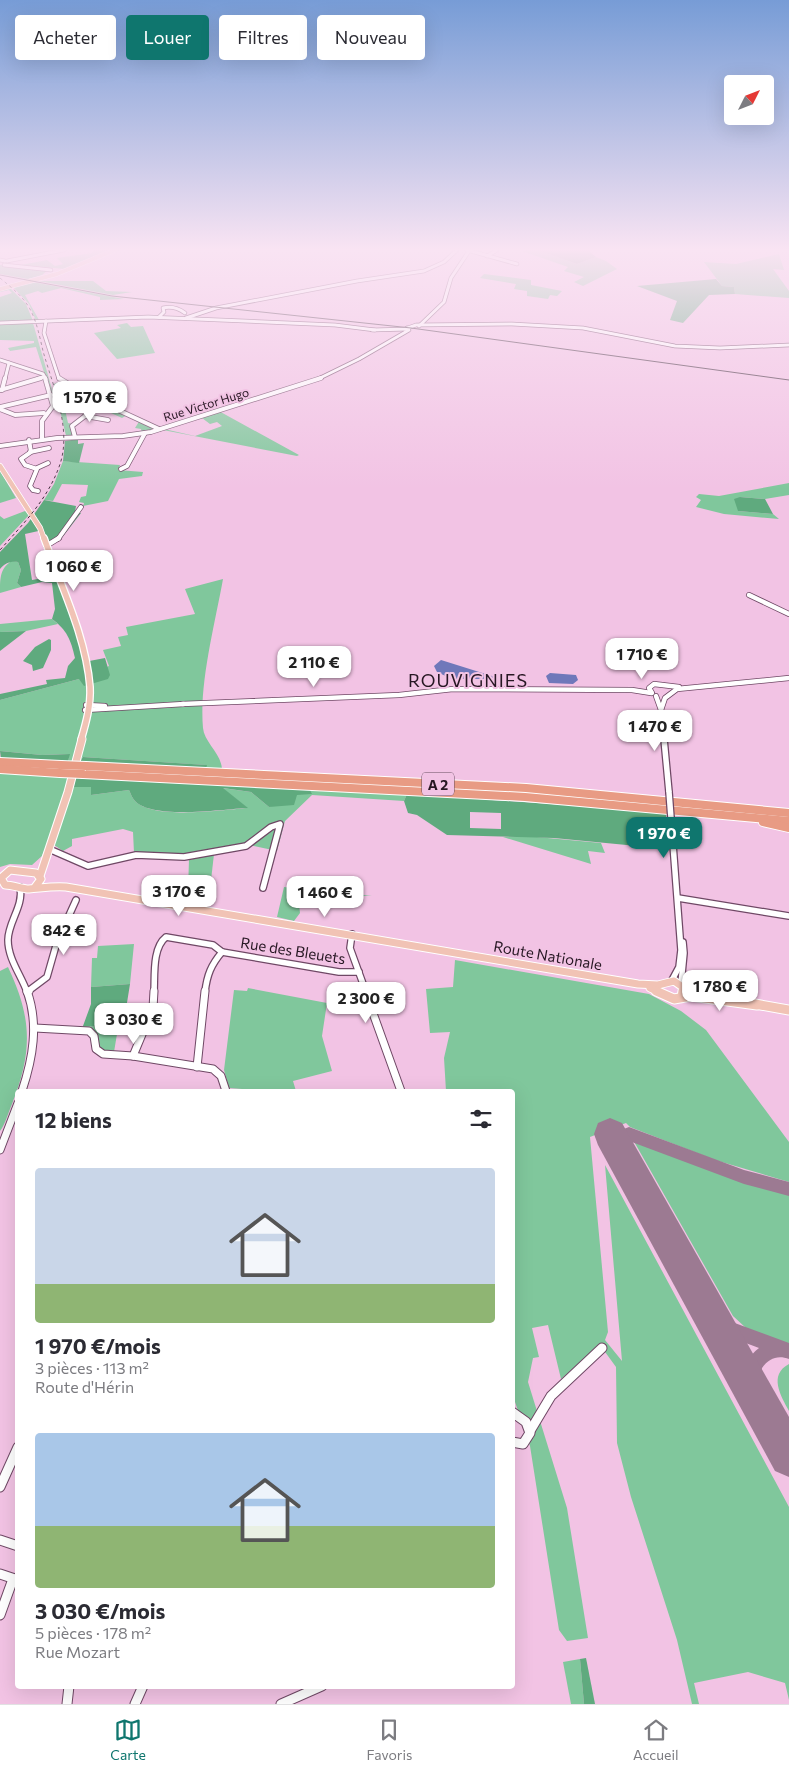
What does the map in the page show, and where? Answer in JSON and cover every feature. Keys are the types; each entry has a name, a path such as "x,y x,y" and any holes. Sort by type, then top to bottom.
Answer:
{"highway":[{"name":"A 2","path":"0,762 61,769"},
{"name":"A 2","path":"0,769 61,769 525,789 789,813"},
{"name":"A 2","path":"84,770 451,792 702,811 789,821"},
{"path":"702,811 789,828"}],"main road":[{"path":"0,466 36,521 82,642 87,669 88,708 80,742 63,808 41,877 35,887"},
{"path":"31,873 49,850"},
{"name":"Route Nationale","path":"4,872 15,869 31,873 66,887"},
{"path":"1,883 4,872"},
{"name":"Route Nationale","path":"1,883 27,889 35,887 66,887 638,984 668,982"},
{"path":"665,993 668,982 691,996 789,1010"},
{"path":"638,984 665,993 674,999 682,990"}],"street":[{"path":"43,330 55,371 60,380 158,429 164,430"},
{"path":"371,330 405,330"},
{"name":"Rue Victor Hugo","path":"0,446 29,440 145,433 312,382 357,360 405,330"},
{"path":"590,330 675,346 720,348 789,345"},
{"path":"0,360 8,365 42,374 47,381 53,406 44,413 39,424 42,439"},
{"path":"0,367 8,365"},
{"path":"8,365 2,378 1,390 43,377"},
{"path":"0,408 50,395"},
{"path":"75,437 71,426 98,406"},
{"path":"0,408 6,414 13,415 44,413"},
{"path":"85,416 108,420"},
{"path":"121,470 127,466 145,433"},
{"path":"29,440 30,452"},
{"path":"48,463 37,468 26,466 21,460 30,452 49,448"},
{"path":"37,468 37,475 30,486 32,490 38,491"},
{"path":"46,546 57,540 82,508"},
{"path":"749,595 789,614"},
{"path":"632,690 657,683 688,687 789,678"},
{"path":"661,710 668,694 666,685"},
{"path":"650,686 661,710 681,936 681,961 668,982"},
{"path":"88,708 402,697 447,690 632,690 654,694 668,694 688,687"},
{"path":"49,850 88,866 136,855 187,857 246,846 271,827 280,824 264,888"},
{"path":"20,887 22,893 9,929 8,944 28,992 34,1028 32,1059 23,1089"},
{"path":"17,908 35,887"},
{"path":"678,898 789,916"},
{"path":"28,992 47,977 57,942 76,900"},
{"path":"681,936 686,953 680,978 682,990"},
{"name":"Rue des Bleuets","path":"133,1056 153,1008 157,954 161,941 166,937 213,945 222,952 335,972 359,972"},
{"path":"353,937 353,954 401,1089"},
{"path":"197,1067 207,975 212,964 222,952"},
{"path":"34,1028 89,1031 93,1035 96,1049 100,1053 133,1056 217,1072 225,1089"},
{"path":"0,1150 15,1111"},
{"path":"515,1444 518,1445 525,1443 540,1411 568,1379 602,1348"},
{"path":"516,1416 540,1411"},
{"path":"516,1416 526,1422 530,1431"},
{"path":"0,1487 15,1454"},
{"path":"0,1540 15,1545"},
{"path":"0,1574 15,1579 0,1615"},
{"path":"66,1704 68,1689"},
{"path":"136,1704 141,1689"},
{"path":"281,1704 315,1689"}],"green space":[{"path":"0,330 35,330 58,410 51,409 55,407 36,347 10,351 8,348 34,343 34,341 0,340"},
{"path":"113,330 145,330 155,353 117,359 94,333"},
{"path":"62,381 129,414 122,418 100,408 102,406 91,401 64,405 68,423 73,424 73,436 66,436 54,384"},
{"path":"217,410 299,455 297,456 163,430 142,433 141,429 135,428 140,420 164,429 195,436 222,426 217,422 210,424 198,415"},
{"path":"78,439 78,444 84,443 79,463 63,461 65,441"},
{"path":"63,461 120,465 118,470 143,472 142,476 119,479 108,501 83,506 84,503 79,502 81,497 86,496 88,485 62,484 53,501 44,500 54,484"},
{"path":"0,471 16,498 0,503"},
{"path":"789,483 789,495 765,499 740,497 738,511 773,514 779,519 724,514 696,507 701,500 696,497 699,494 719,496"},
{"path":"740,497 765,499 773,514 738,511 734,499"},
{"path":"44,500 76,506 75,512 81,513 61,539 51,543 48,541 43,530 25,534 32,580 55,576 78,635 84,662 105,658 110,675 108,679 84,686 79,679 0,700 0,694 47,684 46,680 65,678 68,666 75,658 68,636 52,619 55,609 52,583 42,582 21,587 17,583 21,570 18,562 8,563 0,569 0,552 28,523"},
{"path":"25,511 29,515 0,546 0,516 4,519"},
{"path":"12,561 18,562 21,570 17,583 21,587 0,593 3,570"},
{"path":"223,579 208,654 202,711 204,733 219,758 222,769 206,769 206,765 83,757 79,763 68,761 69,754 42,755 0,751 0,700 79,679 109,666 103,650 121,646 118,637 128,635 126,627 195,614 185,589"},
{"path":"52,619 58,624 26,631 0,632 0,624"},
{"path":"26,631 0,651 0,632"},
{"path":"49,639 51,640 51,650 43,668 33,671 32,665 23,661 35,647"},
{"path":"0,751 42,755 70,754 68,761 1,759"},
{"path":"83,757 207,765 206,769 79,763"},
{"path":"0,773 76,777 91,787 91,795 129,790 135,801 144,807 172,812 205,812 247,808 222,788 251,792 269,807 309,788 407,794 404,801 312,795 285,821 277,851 245,844 178,856 134,853 133,832 123,829 72,839 72,846 63,851 54,845 46,846 42,856 32,865 10,864 0,867"},
{"path":"76,777 309,788 312,794 297,795 294,805 269,807 251,792 223,788 248,808 172,812 144,807 135,801 129,790 91,795 91,787 74,787"},
{"path":"407,794 666,812 668,849 554,838 447,835 417,815 408,813 404,801","holes":["470,812 501,813 501,829 470,828"]},
{"path":"526,836 601,843 605,853 588,851 591,864 503,837"},
{"path":"214,854 210,889 188,891 189,860"},
{"path":"284,887 372,896 298,896 300,913 294,921 277,917"},
{"path":"134,944 130,984 91,987 92,958 97,958 98,946"},
{"path":"455,960 649,994 681,1011 706,1030 789,1142 789,1182 715,1160 630,1127 626,1123 590,1137 608,1332 605,1340 622,1361 605,1165 789,1507 789,1700 785,1683 748,1672 694,1683 699,1704 692,1704 677,1640 631,1497 617,1443 616,1367 600,1345 561,1379 548,1325 532,1328 539,1357 533,1358 528,1382 567,1508 588,1638 567,1641 559,1630 530,1446 515,1402 515,1089 446,1089 444,1058 450,1032 430,1033 426,989 453,987"},
{"path":"8,967 16,985 22,1002 27,1035 24,1067 19,1085 17,1089 15,1089 15,1096 0,1131 0,971"},
{"path":"130,984 126,1009 118,1028 83,1026 91,1004 91,987"},
{"path":"248,988 327,1003 322,1036 332,1071 293,1081 295,1089 229,1088 224,1070 234,990 247,991"},
{"path":"83,1026 118,1028 114,1052 102,1051 98,1048 96,1032 91,1028 82,1028"},
{"path":"632,1138 743,1180 789,1192 789,1344 746,1328 733,1316"},
{"path":"789,1364 789,1411 780,1392 778,1380 779,1374"},
{"path":"586,1658 595,1704 584,1704 580,1659"},
{"path":"580,1659 584,1704 571,1704 563,1662"}],"water":[{"path":"441,660 492,676 495,679 452,679 437,672 434,666"},
{"path":"550,673 576,675 578,680 573,684 549,683 546,676"}],"taxiway":[{"path":"621,1154 619,1144 621,1137 629,1134 744,1177 789,1189"},
{"path":"709,1312 727,1328 781,1348"},
{"path":"756,1398 753,1380 754,1365 763,1354 781,1348"},
{"path":"781,1348 789,1351"}],"runway":[{"path":"610,1134 789,1457"}],"tram line":[{"path":"422,330 789,380"}],"railway":[{"path":"0,550 41,501 54,479 63,453 64,438 60,409 38,330"}],"district":[{"name":"ROUVIGNIES","path":"468,680"}]}
